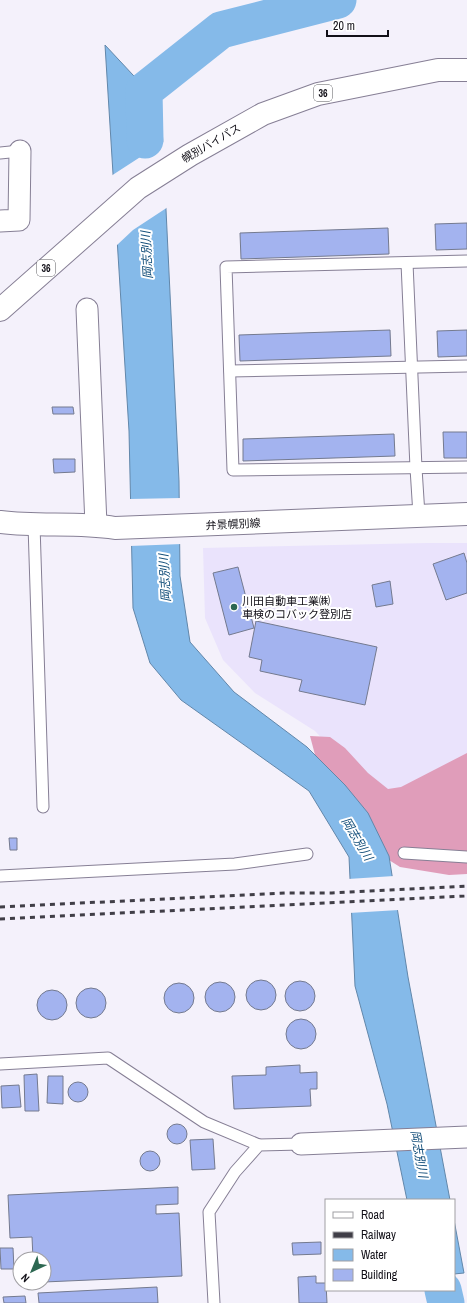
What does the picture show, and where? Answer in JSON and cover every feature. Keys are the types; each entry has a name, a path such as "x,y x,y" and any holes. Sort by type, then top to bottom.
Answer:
{"main road":[{"name":"幌別バイパス","path":"0,310 92,227 138,188 190,155 263,114 318,94 438,70 467,70"},
{"name":"弁景幌別線","path":"0,522 34,525 188,526 467,514"}],"street":[{"path":"0,221 18,220 10,152"},
{"path":"87,309 105,526"},
{"path":"301,1144 462,1137"}],"lane":[{"path":"467,261 226,267 233,470 467,467"},
{"path":"407,263 419,515"},
{"path":"230,371 467,366"},
{"path":"34,525 43,807"},
{"path":"404,853 467,857"},
{"path":"0,876 235,864 307,854"},
{"path":"0,1064 108,1058 204,1122 259,1145 301,1144"},
{"path":"214,1303 209,1212 235,1172 259,1145"}],"shaded area":[{"path":"467,543 467,764 388,808 315,731 255,693 223,660 205,618 203,548"},
{"path":"310,736 330,737 345,748 368,773 388,789 401,787 467,753 467,874 449,875 400,867 381,855 318,766"}],"water":[{"path":"105,45 161,105 179,481 180,576 190,642 234,692 307,747 345,785 368,813 389,856 408,977 450,1199 407,1199 387,1104 355,986 349,857 309,791 181,700 150,663 133,608 129,431"},
{"path":"455,1225 464,1273 455,1274"}],"pier":[{"path":"165,141 168,207 133,230 116,246 111,176"},
{"path":"181,498 182,544 130,546 129,499"},
{"path":"394,876 399,910 349,913 348,879"}],"building":[{"path":"467,223 467,249 436,250 435,224"},
{"path":"388,228 389,254 241,259 240,233"},
{"path":"390,330 391,356 240,361 239,335"},
{"path":"467,330 467,356 438,357 437,331"},
{"path":"52,407 73,407 74,414 53,414"},
{"path":"443,432 467,432 467,458 444,458"},
{"path":"394,434 395,456 243,461 243,439"},
{"path":"53,459 75,459 75,472 54,473"},
{"path":"464,553 467,563 467,593 446,600 433,564"},
{"path":"238,567 254,628 229,635 213,573"},
{"path":"390,581 393,604 376,607 372,585"},
{"path":"256,621 377,647 365,705 299,691 302,680 260,671 262,660 249,657"},
{"path":"9,838 17,838 17,850 10,850"},
{"path":"261,980 272,984 276,995 272,1006 261,1010 250,1006 246,995 250,984"},
{"path":"300,981 311,985 315,996 311,1007 300,1011 289,1007 285,996 289,985"},
{"path":"220,982 231,986 235,997 231,1008 220,1012 209,1008 205,997 209,986"},
{"path":"179,983 190,987 194,998 190,1009 179,1013 168,1009 164,998 168,987"},
{"path":"91,988 102,992 106,1003 102,1014 91,1018 80,1014 76,1003 80,992"},
{"path":"52,990 63,994 67,1005 63,1016 52,1020 41,1016 37,1005 41,994"},
{"path":"301,1019 312,1023 316,1034 312,1045 301,1049 290,1045 286,1034 290,1023"},
{"path":"300,1065 300,1073 317,1072 317,1089 310,1089 311,1106 234,1109 232,1076 266,1075 266,1067"},
{"path":"37,1074 39,1111 25,1111 24,1075"},
{"path":"48,1076 63,1076 63,1104 47,1103"},
{"path":"78,1082 85,1085 88,1092 85,1099 78,1102 71,1099 68,1092 71,1085"},
{"path":"19,1085 21,1107 2,1108 1,1086"},
{"path":"177,1124 184,1127 187,1134 184,1141 177,1144 170,1141 167,1134 170,1127"},
{"path":"213,1139 215,1169 192,1170 190,1140"},
{"path":"150,1151 157,1154 160,1161 157,1168 150,1171 143,1168 140,1161 143,1154"},
{"path":"178,1187 178,1204 156,1205 156,1214 179,1213 182,1276 52,1282 52,1251 33,1251 32,1237 10,1238 8,1195"},
{"path":"321,1242 321,1254 293,1255 292,1243"},
{"path":"0,1248 13,1248 12,1269 1,1269"},
{"path":"316,1276 316,1283 325,1283 327,1303 299,1303 298,1277"},
{"path":"157,1287 158,1303 39,1303 38,1293"},
{"path":"25,1296 26,1303 4,1303 3,1297"}],"waterway":[{"name":"岡志別川","path":"145,140 144,91 221,30 338,0"},
{"name":"岡志別川","path":"443,1291 446,1303"}],"railway":[{"path":"0,907 467,886"},
{"path":"0,919 467,896"}],"place":[{"name":"川田自動車工業㈱ 車検のコバック登別店","path":"234,607"}]}
